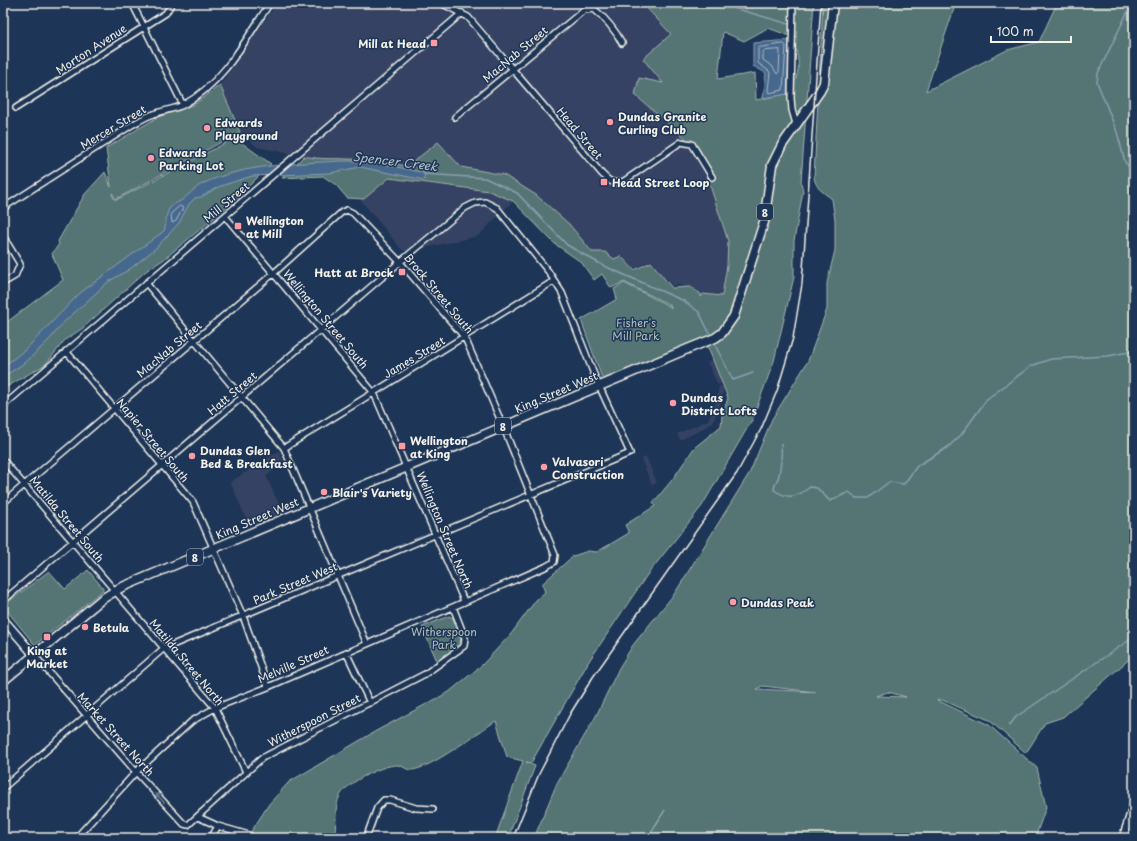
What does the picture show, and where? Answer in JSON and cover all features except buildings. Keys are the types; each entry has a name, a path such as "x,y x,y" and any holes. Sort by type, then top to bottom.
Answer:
{"main road":[{"name":"King Street West","path":"3,681 102,599 115,591 503,426 715,338 730,323 739,304 764,222 770,174 782,145 824,83 833,3"}],"street":[{"path":"132,3 183,105"},
{"name":"Morton Avenue","path":"16,108 166,12 172,3"},
{"name":"Mercer Street","path":"3,208 132,125 152,114 183,105 212,84 229,63 270,3"},
{"name":"Head Street","path":"441,3 462,13 474,24 611,183 617,184 624,181 681,142 692,144 712,177"},
{"path":"793,3 791,98 792,110 796,124"},
{"name":"MacNab Street","path":"455,117 578,13 588,8 594,9 598,12 614,30 622,43"},
{"name":"Mill Street","path":"3,406 462,13"},
{"name":"Hatt Street","path":"3,601 465,208 475,203 485,202 497,208 554,281"},
{"name":"MacNab Street","path":"3,503 274,273 342,212 347,210"},
{"name":"Brock Street South","path":"347,210 353,213 400,262 465,338 503,426 555,555 554,562"},
{"name":"Wellington Street South","path":"225,216 374,393 407,467"},
{"path":"3,236 20,264 19,270 15,276 3,283"},
{"path":"554,281 571,314 599,386"},
{"name":"James Street","path":"284,448 465,338 554,281"},
{"path":"146,283 284,448 367,644"},
{"name":"Napier Street South","path":"66,351 193,502 243,616 268,687"},
{"name":"Park Street West","path":"4,785 163,649 338,575 436,536 630,453 599,386"},
{"name":"Matilda Street South","path":"3,460 115,591"},
{"name":"Wellington Street North","path":"407,467 464,601"},
{"name":"Melville Street","path":"76,838 136,772 192,721 215,708 268,687 554,562"},
{"name":"Matilda Street North","path":"115,591 215,708 246,772"},
{"name":"Witherspoon Street","path":"184,824 188,825 198,817 262,758 425,674 464,646 465,638 453,607"},
{"path":"3,619 34,655"},
{"path":"346,652 370,703"},
{"name":"Market Street North","path":"34,655 86,716 184,824"},
{"path":"366,838 377,808 384,800 390,800 416,808 433,809"},
{"path":"1123,838 1134,804"},
{"path":"198,817 218,826 249,835"},
{"path":"211,838 218,826"}],"shaded area":[{"path":"277,3 642,3 671,34 663,84 635,95 685,138 705,170 728,238 729,246 722,296 703,294 678,285 672,286 650,261 633,269 621,254 621,256 614,260 605,252 592,252 569,224 536,195 504,175 461,167 438,142 408,166 375,160 322,160 257,147 240,132 220,85"},
{"path":"389,178 489,191 513,201 478,236 407,252 402,250 359,198 364,199"},
{"path":"712,360 723,383 718,385 707,362"},
{"path":"719,386 724,387 721,403 713,422 680,440 677,434 708,420 716,403"},
{"path":"279,451 284,463 266,476 283,513 249,525 230,482"},
{"path":"646,457 657,483 652,485 641,459"}],"green space":[{"name":"Fisher's Mill Park","path":"642,3 814,3 801,182 803,191 794,241 794,277 774,361 752,420 702,506 647,575 589,661 531,763 526,762 535,766 508,838 495,838 523,761 507,757 496,721 454,750 429,764 411,770 399,765 383,768 366,775 351,784 345,789 338,799 336,810 336,827 333,838 247,838 269,804 289,782 376,731 449,692 482,665 511,634 536,600 545,592 542,584 573,556 588,551 597,552 629,533 625,525 655,506 653,503 672,480 694,448 721,426 722,416 728,398 709,350 702,338 603,381 581,320 617,299 614,289 624,283 669,306 671,309 670,305 624,282 611,288 602,274 594,280 581,262 555,244 513,201 489,191 389,178 364,199 347,198 336,185 323,176 282,178 304,156 378,161 408,166 438,142 461,167 504,175 536,195 569,224 592,252 605,252 614,259 621,256 634,270 651,262 672,288 690,287 701,294 701,297 703,294 722,296 727,265 728,241 705,170 685,138 635,95 639,78 663,83 643,59 671,34","holes":["768,28 793,37 798,60 798,73 796,80 787,94 756,100 755,73 718,79 723,32 744,41"]},
{"path":"823,3 956,3 926,91 1007,50 1039,42 1057,3 1134,3 1134,655 1063,717 1045,723 1026,753 989,720 942,700 937,700 989,725 1037,768 1046,807 1035,838 648,838 665,810 647,838 534,838 557,783 596,716 619,668 633,645 675,593 750,472 772,419 808,361 827,309 827,283 835,250 835,220 832,199 816,185 814,177","holes":["762,686 816,692 757,689","888,692 906,697 876,696"]},
{"path":"220,85 240,132 116,199 235,138 271,164 232,203 163,260 146,271 83,328 65,340 46,364 3,389 3,325 63,280 52,254 59,244 58,241 85,194 105,172 111,187 106,148 158,117 195,104"},
{"path":"88,570 103,590 35,645 3,606 49,571 65,589"},
{"name":"Witherspoon Park","path":"449,616 453,618 461,640 458,647 437,661 422,627"}],"water":[{"path":"790,40 787,94 763,98 766,73 753,66 753,43"},
{"path":"369,161 425,173 424,180 360,167 330,173 252,176 218,187 201,197 195,198 189,204 179,223 156,248 130,269 108,282 63,323 50,339 26,362 3,377 3,367 26,349 80,293 164,231 169,209 198,186 220,177 253,168 287,164"}],"waterway":[{"path":"717,3 792,25"},
{"name":"Spencer Creek","path":"1132,3 1098,73 1097,82 1117,132 1125,162 1134,170"},
{"name":"Spencer Creek","path":"423,174 485,178 517,193 567,245 602,265 684,301 699,312 711,336"},
{"name":"Spencer Creek","path":"713,341 733,380 753,373"},
{"name":"Spencer Creek","path":"781,444 780,467 774,490 784,495 793,496 810,487 817,488 830,501 849,492 856,498 868,498 889,482 904,484 917,466 948,447 961,435 987,399 1031,366 1051,359 1108,356 1134,351"},
{"path":"1009,726 1016,717 1134,637"}],"railway":[{"path":"513,838 539,774 570,714 593,677 737,473 761,429 777,391 793,338 802,284 821,3"}],"place":[{"name":"Mill at Head","path":"434,43"},
{"name":"Dundas Granite Curling Club","path":"610,122"},
{"name":"Edwards Playground","path":"207,128"},
{"name":"Edwards Parking Lot","path":"151,158"},
{"name":"Head Street Loop","path":"604,182"},
{"name":"Wellington at Mill","path":"238,226"},
{"name":"Hatt at Brock","path":"402,272"},
{"name":"Dundas District Lofts","path":"673,403"},
{"name":"Wellington at King","path":"402,446"},
{"name":"Dundas Glen Bed & Breakfast","path":"192,456"},
{"name":"Valvasori Construction","path":"544,467"},
{"name":"Blair's Variety","path":"324,492"},
{"name":"Dundas Peak","path":"733,602"},
{"name":"Betula","path":"85,627"},
{"name":"King at Market","path":"47,637"}]}
